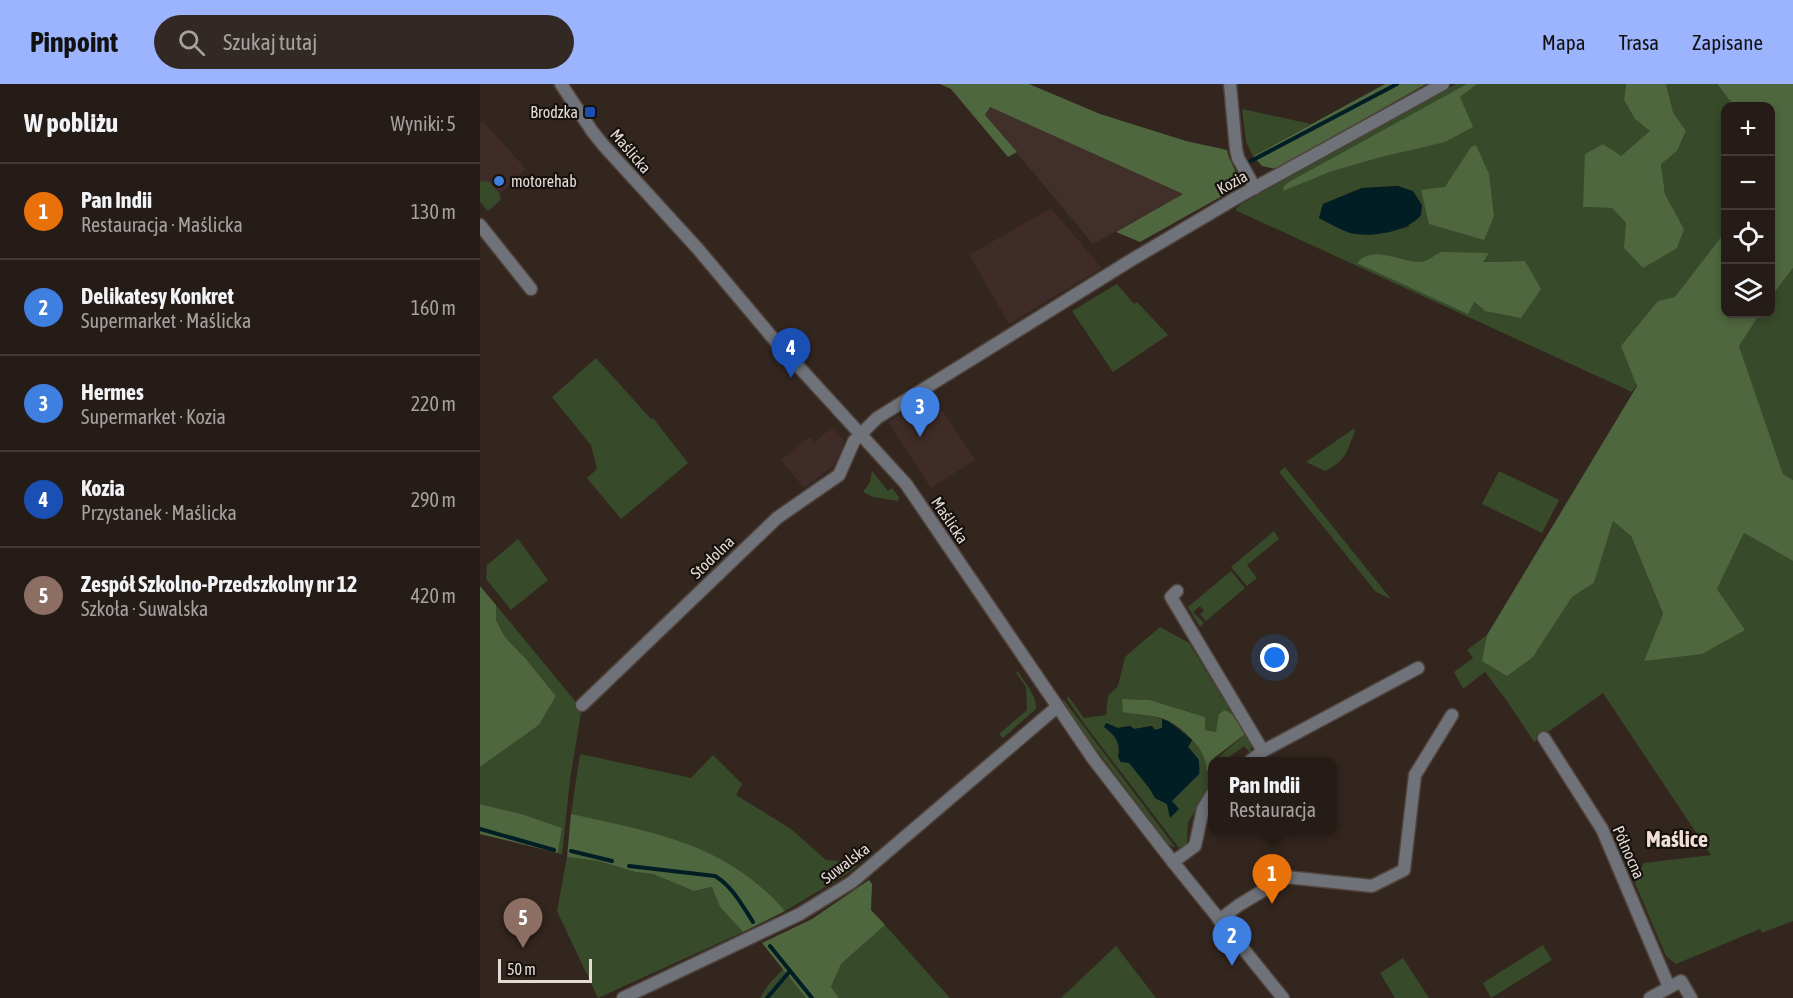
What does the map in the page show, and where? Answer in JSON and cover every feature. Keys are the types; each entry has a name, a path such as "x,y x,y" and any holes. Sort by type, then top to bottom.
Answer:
{"street":[{"name":"Maślicka","path":"561,84 604,146 698,249 777,343 861,433 913,494 1094,760 1283,998"},
{"path":"1230,84 1238,158 1255,188"},
{"name":"Kozia","path":"861,433 877,418 1099,279 1255,188 1443,84"},
{"path":"480,225 531,288"},
{"name":"Stodolna","path":"582,705 777,518 839,475 847,455 861,433"},
{"path":"1176,591 1171,597 1263,751"},
{"path":"1255,757 1418,668"},
{"name":"Suwalska","path":"623,998 800,914 852,882 1057,707"},
{"path":"1219,920 1239,905 1286,877 1372,886 1404,870 1416,775 1452,715"},
{"name":"Północna","path":"1544,738 1602,829 1669,987"},
{"path":"1173,862 1195,846 1203,808 1208,800"},
{"path":"1650,998 1681,981 1690,998"}],"shaded area":[{"path":"990,107 1183,194 1093,244 985,115"},
{"path":"483,121 526,169 487,207 480,198 480,124"},
{"path":"1051,208 1102,268 1009,324 969,255"},
{"path":"932,395 975,460 931,488 888,422"},
{"path":"831,428 844,440 841,452 833,466 804,488 781,460 809,437 815,442"}],"green space":[{"path":"940,84 1029,84 1100,114 1186,141 1227,150 1237,181 1231,191 1140,242 1116,232 1183,194 990,107 985,115 1017,152 1008,157 951,89"},
{"path":"1385,84 1426,84 1276,169 1262,166 1253,156"},
{"path":"1456,84 1626,84 1624,100 1635,119 1651,131 1621,156 1583,207 1612,208 1626,223 1684,229 1665,194 1661,163 1677,151 1686,131 1673,112 1666,84 1717,84 1731,102 1721,102 1721,251 1632,392 1235,210 1241,204","holes":["1398,186 1409,227 1363,234 1344,230 1319,218 1323,204 1362,188","1525,261 1485,311 1469,299 1474,262"]},
{"path":"1467,84 1477,84 1460,97 1473,127 1445,142 1332,171 1283,191 1284,186 1289,182"},
{"path":"1626,84 1666,84 1673,112 1686,131 1677,151 1661,164 1665,194 1684,229 1677,248 1643,268 1624,248 1626,223 1612,208 1583,207 1585,154 1603,144 1621,156 1650,131 1635,119 1624,100"},
{"path":"1717,84 1793,84 1793,268 1775,292 1775,102 1731,102"},
{"path":"1242,109 1311,124 1253,156 1246,142"},
{"path":"1476,145 1489,174 1494,216 1484,240 1429,224 1421,190 1445,187 1471,147"},
{"path":"480,181 489,182 499,193 501,200 488,211 480,202"},
{"path":"1721,237 1721,318 1757,318 1739,346 1783,474 1793,480 1793,561 1744,533 1717,589 1745,630 1702,654 1644,661 1663,614 1631,536 1613,521 1594,583 1572,597 1533,657 1507,676 1482,661 1487,635 1637,386 1621,346 1658,301 1675,297"},
{"path":"1441,252 1489,253 1483,262 1525,261 1541,289 1521,318 1485,311 1474,302 1468,314 1357,263 1371,255 1379,254 1420,262"},
{"path":"1793,268 1793,480 1783,474 1739,346 1757,318 1775,318 1775,292"},
{"path":"1117,284 1134,304 1137,302 1168,335 1113,372 1072,311"},
{"path":"596,358 651,419 653,418 688,463 621,519 587,478 597,469 591,445 552,397"},
{"path":"1353,429 1355,431 1347,450 1338,463 1325,471 1306,462"},
{"path":"1285,467 1391,599 1376,592 1279,472"},
{"path":"872,471 888,491 892,488 899,497 898,501 873,497 863,492 870,482"},
{"path":"1499,471 1559,500 1542,533 1482,504"},
{"path":"1613,521 1631,536 1663,615 1645,660 1744,630 1717,589 1744,533 1793,561 1793,921 1762,933 1760,929 1676,964 1666,956 1632,876 1639,872 1644,863 1711,855 1603,693 1534,742 1485,672 1463,689 1454,672 1473,658 1467,650 1487,635 1483,661 1533,657 1572,597 1594,583"},
{"path":"1274,531 1279,539 1247,565 1257,578 1247,586 1231,567"},
{"path":"518,539 548,580 511,610 486,579 487,565"},
{"path":"1231,571 1245,588 1206,621 1200,614 1204,611 1200,606 1193,612 1204,623 1200,627 1188,607"},
{"path":"480,586 496,605 496,620 505,637 556,696 539,725 480,767"},
{"path":"496,605 580,707 562,855 558,853 562,828 522,814 480,804 480,767 539,725 556,696 505,637 496,620"},
{"path":"1160,627 1189,643 1233,715 1225,710 1216,732 1204,730 1205,717 1150,700 1122,699 1135,714 1145,714 1162,719 1162,728 1155,730 1152,726 1134,729 1130,726 1118,728 1106,723 1116,739 1119,748 1118,757 1121,762 1129,762 1155,798 1167,804 1170,817 1171,801 1199,774 1200,767 1197,759 1188,747 1192,740 1204,755 1208,767 1208,792 1188,822 1187,844 1179,848 1067,699 1068,696 1084,718 1106,715 1108,696 1118,686 1125,657"},
{"path":"1018,672 1033,694 1036,709 1003,738 999,734 1027,710 1026,687 1016,673"},
{"path":"1063,699 1176,848 1168,844 1063,706"},
{"path":"1122,699 1150,700 1205,717 1205,730 1216,732 1219,714 1225,710 1233,715 1245,734 1215,757 1208,757 1208,771 1199,748 1172,723 1161,718 1123,712"},
{"path":"1245,734 1252,745 1250,753 1244,746 1229,757 1219,757"},
{"path":"580,754 691,778 713,755 742,784 736,795 791,829 826,860 853,862 857,866 785,911 770,896 571,814"},
{"path":"480,804 522,814 562,828 558,853 480,834"},
{"path":"571,814 660,835 713,855 762,888 785,911 743,932 720,907 712,887 694,891 653,874 635,872 598,861 567,857"},
{"path":"567,857 598,861 635,872 653,874 694,891 713,887 720,907 743,932 598,998 557,911"},
{"path":"869,880 872,884 871,910 885,925 841,964 831,987 839,998 806,998 762,943 812,919"},
{"path":"885,925 950,998 839,998 831,987 841,964"},
{"path":"1543,945 1552,960 1491,998 1483,983"},
{"path":"1116,946 1156,998 1061,998"},
{"path":"1403,958 1429,998 1395,998 1380,973"},
{"path":"783,969 806,998 760,998 768,985"}],"water":[{"path":"1398,186 1413,191 1422,205 1421,215 1407,226 1368,235 1350,233 1319,218 1323,204 1362,188"},
{"path":"1162,719 1168,721 1192,740 1188,747 1199,760 1199,774 1172,801 1179,809 1170,818 1167,804 1155,798 1129,763 1121,762 1118,757 1117,740 1104,727 1106,723 1118,728 1130,726 1134,729 1152,726 1155,730 1162,728"}],"waterway":[{"path":"1249,162 1397,84"},
{"path":"480,829 554,850"},
{"path":"571,851 612,861"},
{"path":"629,866 715,876 732,890 753,922"},
{"path":"770,946 812,998"},
{"path":"767,998 790,971"}],"place":[{"name":"Brodzka","path":"590,112"},
{"name":"motorehab","path":"499,181"},
{"name":"Kozia","path":"791,378"},
{"name":"Hermes","path":"920,437"},
{"name":"Pan Indii","path":"1272,904"},
{"name":"Zespół Szkolno-Przedszkolny nr 12","path":"523,948"},
{"name":"Delikatesy Konkret","path":"1232,966"}],"district":[{"name":"Maślice","path":"1677,839"}]}
